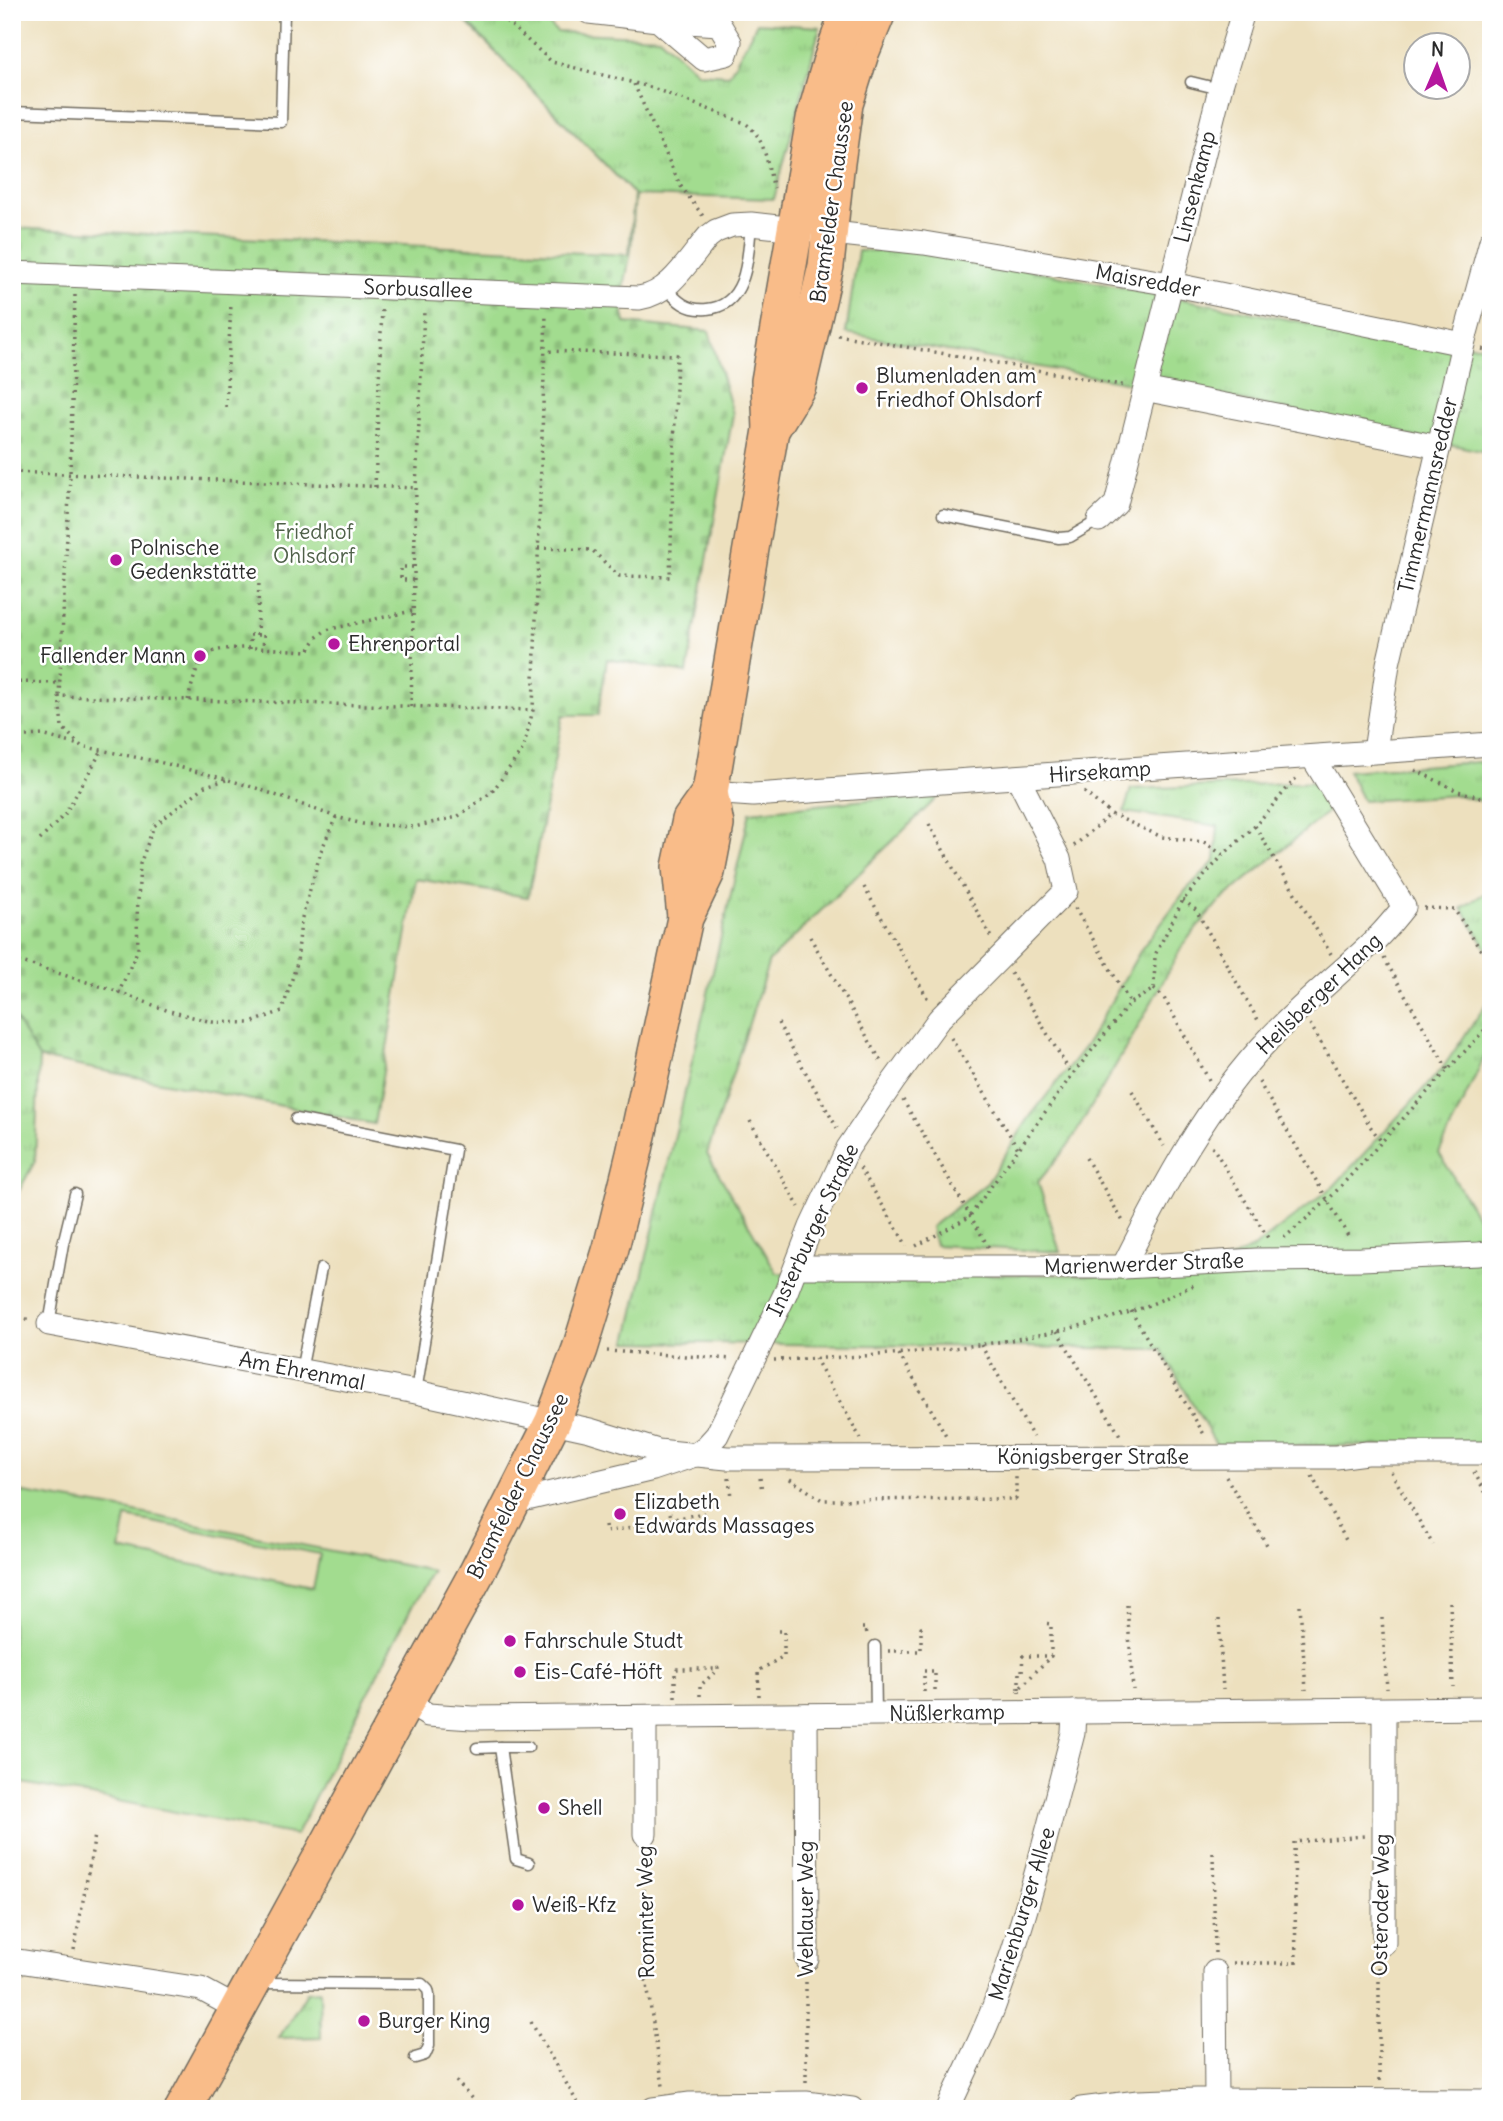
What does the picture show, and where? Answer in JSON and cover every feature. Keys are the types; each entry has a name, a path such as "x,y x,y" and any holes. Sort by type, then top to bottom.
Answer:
{"main road":[{"name":"Bramfelder Chaussee","path":"771,430 798,386 823,284 845,104 861,53 878,12"},
{"name":"Bramfelder Chaussee","path":"183,2109 514,1502 554,1421 580,1349 611,1248 634,1154 685,918 680,867 690,820 710,792 771,430 769,381 814,120 830,63 838,16"}],"street":[{"path":"589,12 658,20"},
{"name":"Linsenkamp","path":"1099,520 1116,504 1220,89 1243,12"},
{"path":"665,287 716,231 732,225 751,224 796,229"},
{"name":"Maisredder","path":"796,229 924,243 1171,284 1462,344"},
{"name":"Timmermannsredder","path":"1375,751 1388,664 1462,344 1491,240"},
{"name":"Sorbusallee","path":"12,273 639,298 665,287"},
{"path":"1146,389 1439,447"},
{"name":"Hirsekamp","path":"710,792 753,795 1491,744"},
{"path":"1313,758 1404,907"},
{"path":"1018,778 1059,859 1066,891"},
{"name":"Insterburger Straße","path":"695,1455 717,1435 797,1267 811,1227 848,1148 939,1019 1066,891"},
{"name":"Heilsberger Hang","path":"1123,1267 1176,1166 1219,1098 1268,1039 1374,941 1404,907"},
{"name":"Marienwerder Straße","path":"797,1267 1123,1267 1265,1254 1361,1259 1479,1255 1491,1252"},
{"name":"Am Ehrenmal","path":"49,1324 416,1392 554,1421"},
{"name":"Königsberger Straße","path":"554,1421 658,1451 759,1458 1311,1457 1388,1453 1481,1453"},
{"name":"Königsberger Straße","path":"514,1502 653,1469 695,1455"},
{"name":"Nüßlerkamp","path":"407,1702 428,1715 472,1718 1491,1708"},
{"name":"Osteroder Weg","path":"1384,1943 1386,1710"},
{"name":"Marienburger Allee","path":"948,2109 993,2008 1031,1895 1073,1733 1074,1712"},
{"name":"Wehlauer Weg","path":"806,1715 807,1959"},
{"name":"Rominter Weg","path":"645,1717 645,1835"},
{"path":"12,1960 245,1996"},
{"path":"1215,1968 1216,2100"},
{"path":"1081,2109 1138,2102 1216,2100 1491,2101"},
{"path":"659,2108 690,2104 806,2103 852,2109"}],"lane":[{"path":"12,112 281,122 284,12"},
{"path":"1191,82 1220,89"},
{"path":"665,287 676,300 692,308 710,309 726,303 736,293 744,276 751,224"},
{"path":"943,515 1059,538 1070,537 1099,520"},
{"path":"296,1119 455,1150 416,1392"},
{"path":"49,1324 75,1194"},
{"path":"301,1371 321,1269"},
{"path":"875,1646 876,1714"},
{"path":"500,1747 516,1859 529,1863"},
{"path":"477,1748 527,1747"},
{"path":"245,1996 422,1984 426,1986 429,1995 429,2046 425,2055 415,2057"}],"path":[{"path":"496,12 552,62 650,87 746,122 760,138 776,192"},
{"path":"748,12 838,16"},
{"path":"635,84 680,185 716,231"},
{"path":"76,276 60,696 62,727 81,746"},
{"path":"226,407 231,301"},
{"path":"375,487 382,306"},
{"path":"411,706 415,488 424,308"},
{"path":"12,737 42,735 159,762 227,779 363,824 414,827 457,817 492,792 523,749 533,710 546,314"},
{"path":"812,330 1146,389"},
{"path":"538,548 592,550 619,576 670,577 677,355 545,351"},
{"path":"12,472 415,488"},
{"path":"414,567 401,567 401,580 414,580"},
{"path":"257,635 259,581"},
{"path":"188,700 197,669 207,655 222,648 308,651 316,638 326,630 413,611"},
{"path":"250,649 250,635 264,635 263,649"},
{"path":"12,682 60,683"},
{"path":"60,696 533,710"},
{"path":"40,840 65,814 102,750"},
{"path":"1219,1098 1164,998 1154,989 1155,955 1183,900 1223,855 1255,826 1313,758"},
{"path":"1411,768 1458,791 1491,800"},
{"path":"1064,775 1111,814 1162,837 1205,842 1223,855"},
{"path":"119,992 138,949 136,918 140,864 154,826 205,786 227,779"},
{"path":"1059,859 1111,814"},
{"path":"12,959 119,992 169,1012 212,1021 251,1023 282,1011 297,963 301,921 321,851 336,817"},
{"path":"1255,826 1341,971"},
{"path":"1066,891 1129,1003"},
{"path":"1183,900 1196,910 1268,1039"},
{"path":"1404,907 1454,909 1491,965"},
{"path":"1374,941 1448,1070"},
{"path":"909,1250 969,1217 1072,1075 1129,1003 1154,989"},
{"path":"1300,1007 1381,1141"},
{"path":"1201,1126 1265,1254 1328,1200 1491,1023"},
{"path":"1248,1063 1361,1259"},
{"path":"1132,1091 1176,1166"},
{"path":"750,1121 811,1227"},
{"path":"1086,1158 1135,1242"},
{"path":"580,1349 752,1360 899,1354 981,1345 1057,1331 1131,1311 1206,1281"},
{"path":"1131,1311 1267,1545"},
{"path":"1057,1331 1123,1441 1123,1457"},
{"path":"759,1458 822,1500 1016,1499 1024,1457 1033,1438 981,1345"},
{"path":"899,1354 947,1436 947,1458"},
{"path":"815,1359 853,1423 861,1439 865,1458"},
{"path":"1388,1453 1389,1469 1433,1545"},
{"path":"1481,1453 1472,1468 1491,1502"},
{"path":"1311,1457 1310,1473 1348,1544"},
{"path":"703,1507 704,1519"},
{"path":"670,1513 673,1525"},
{"path":"605,1526 606,1532 611,1534 704,1513"},
{"path":"638,1520 641,1528"},
{"path":"1450,1602 1454,1709"},
{"path":"1127,1605 1135,1712"},
{"path":"1300,1605 1308,1710"},
{"path":"1382,1618 1386,1710"},
{"path":"1219,1619 1224,1711"},
{"path":"1019,1689 1051,1656 1051,1624 1042,1623"},
{"path":"887,1641 887,1651 921,1651 921,1627 924,1627"},
{"path":"759,1715 758,1671 784,1656 784,1631 777,1631"},
{"path":"867,1632 877,1632"},
{"path":"1018,1713 1022,1654 1051,1656"},
{"path":"701,1716 700,1686 718,1669 718,1663"},
{"path":"675,1717 677,1669 718,1669"},
{"path":"924,1671 934,1671 935,1693 924,1693"},
{"path":"71,1969 95,1835"},
{"name":"Rominter Weg","path":"645,1835 644,1966 659,2108"},
{"path":"1213,1853 1215,1968 1296,1963 1294,1842 1383,1836"},
{"name":"Osteroder Weg","path":"1379,2101 1380,1962 1384,1943"},
{"name":"Wehlauer Weg","path":"806,2103 807,1959"},
{"path":"531,2022 581,2109"},
{"path":"456,2081 481,2109"}],"green space":[{"name":"Friedhof Ohlsdorf","path":"456,12 635,195 631,248 623,298 625,323 709,331 733,414 687,673 607,659 598,715 563,715 528,897 416,879 374,1124 39,1058 12,1013 12,228 629,255 634,194"},
{"path":"457,12 536,12 557,32 659,37 698,73 729,75 757,23 820,27 774,199 635,195"},
{"path":"926,250 1422,345 1491,346 1491,453 1153,382 1136,384 846,333 858,251"},
{"path":"1491,761 1491,804 1458,795 1363,801 1348,771"},
{"path":"1323,782 1336,805 1218,903 1184,943 1070,1143 1038,1182 1060,1252 935,1245 931,1227 987,1183 1029,1118 1086,1045 1142,948 1186,890 1215,861 1218,826 1124,812 1131,789"},
{"path":"943,792 769,961 707,1154 777,1273 1194,1276 1255,1247 1334,1186 1442,1069 1491,997 1491,1043 1439,1153 1479,1220 1491,1224 1491,1445 1217,1446 1161,1349 627,1342 750,812"},
{"path":"1491,889 1491,956 1462,908"},
{"path":"12,1013 39,1058 35,1161 12,1204"},
{"path":"12,1491 120,1509 433,1571 411,1608 296,1835 12,1781","holes":["126,1517 320,1554 313,1589 120,1550"]},
{"path":"320,1991 321,2037 279,2038 307,1992"}],"place":[{"name":"Blumenladen am Friedhof Ohlsdorf","path":"862,388"},
{"name":"Polnische Gedenkstätte","path":"116,560"},
{"name":"Ehrenportal","path":"334,644"},
{"name":"Fallender Mann","path":"200,656"},
{"name":"Elizabeth Edwards Massages","path":"620,1514"},
{"name":"Fahrschule Studt","path":"510,1641"},
{"name":"Eis-Café-Höft","path":"520,1672"},
{"name":"Shell","path":"544,1808"},
{"name":"Weiß-Kfz","path":"518,1905"},
{"name":"Burger King","path":"364,2021"}]}
